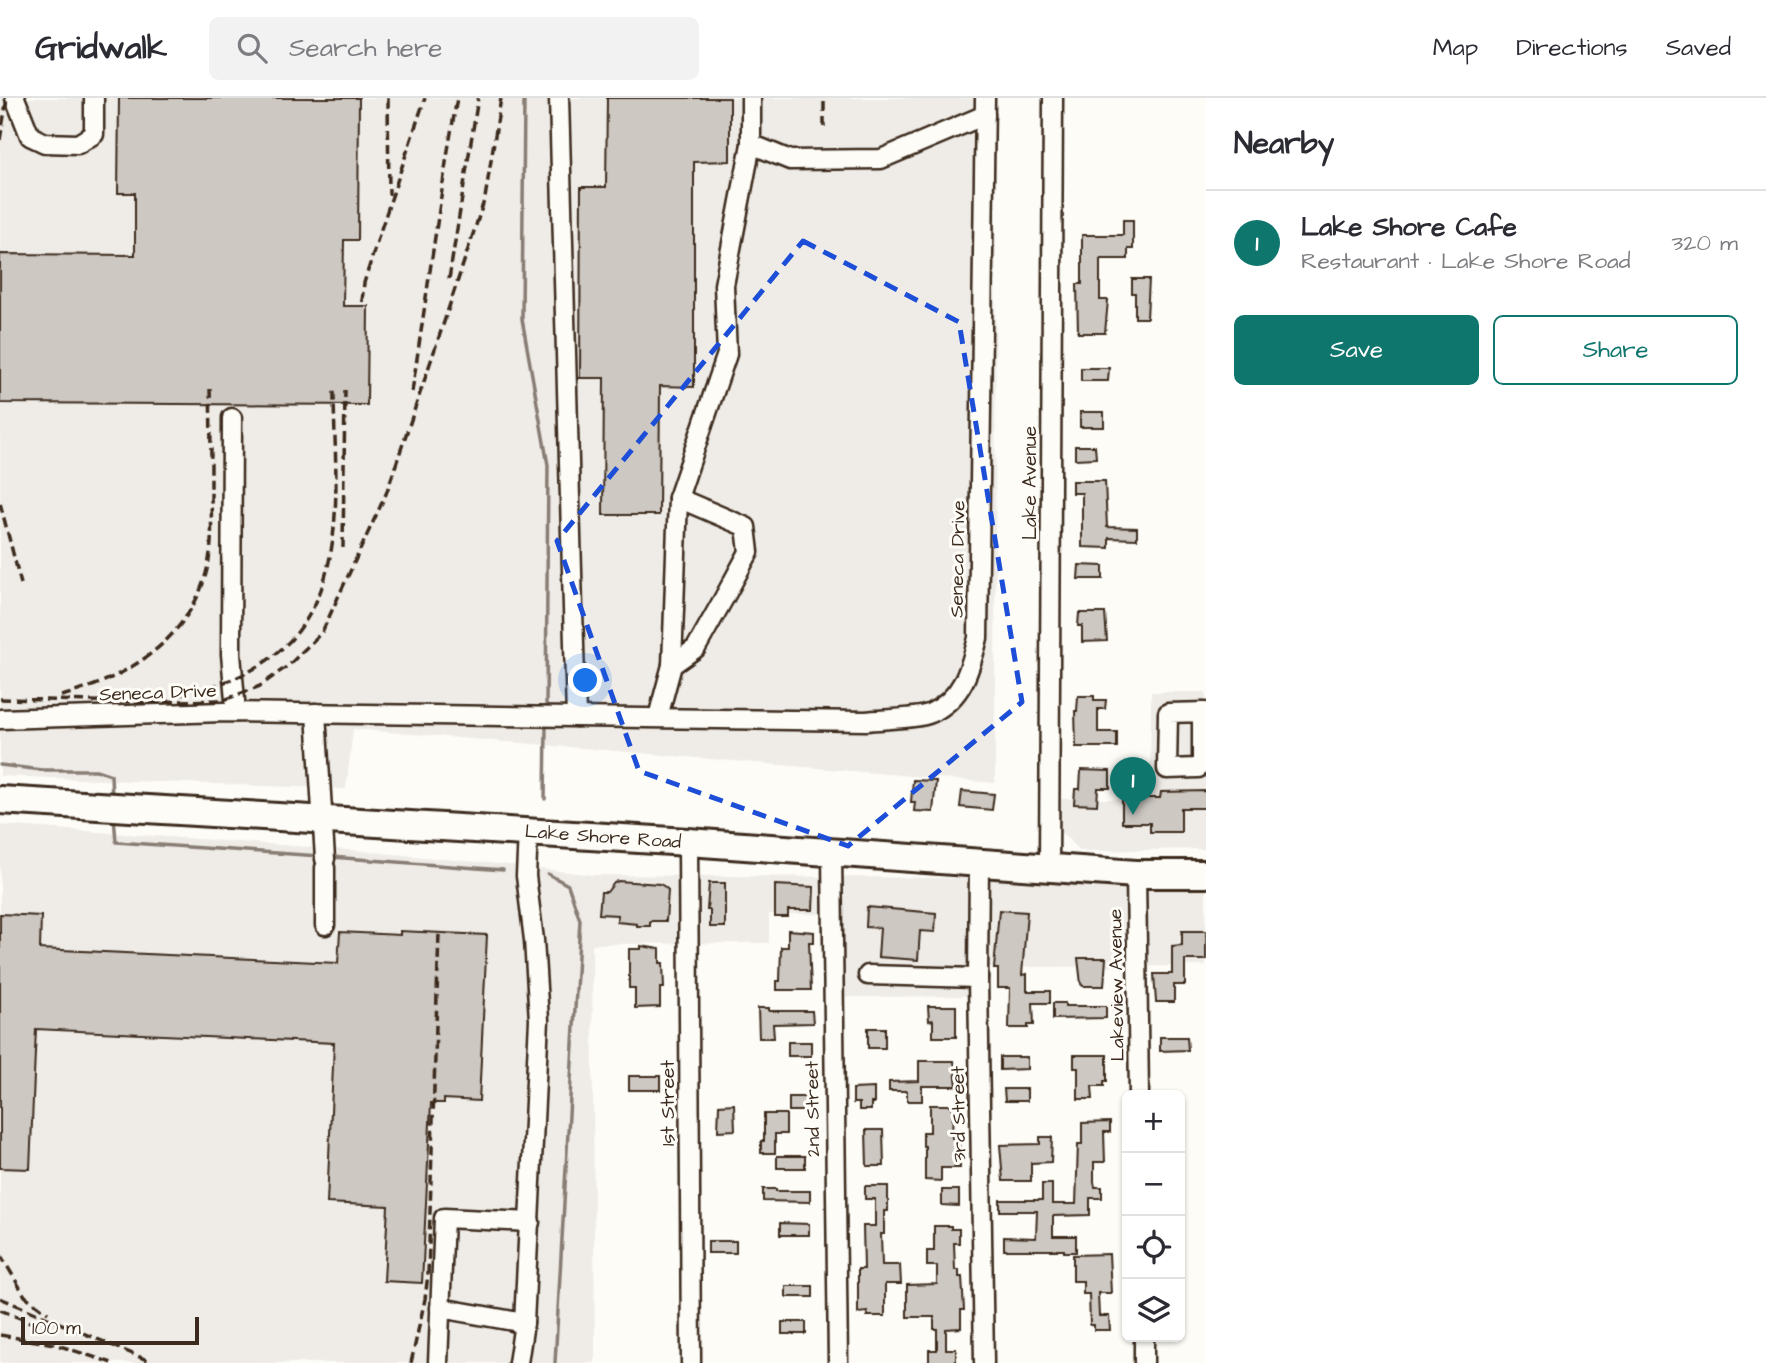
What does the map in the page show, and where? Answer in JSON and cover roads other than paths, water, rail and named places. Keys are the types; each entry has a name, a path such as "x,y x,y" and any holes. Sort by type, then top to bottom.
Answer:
{"highway":[{"name":"Lake Shore Road","path":"0,800 688,842 1049,869 1136,874 1206,874"}],"street":[{"path":"15,98 30,136 45,143 78,144 94,134 94,98"},
{"path":"559,98 576,717"},
{"path":"658,717 672,665 678,498 727,354 724,285 751,144 751,98"},
{"name":"Lake Avenue","path":"1049,869 1053,98"},
{"name":"Seneca Drive","path":"0,719 236,712 866,720 930,714 956,695 969,674 978,638 985,106 881,159 790,160 751,144"},
{"path":"232,418 231,654 236,712"},
{"path":"672,665 696,648 749,552 746,527 678,498"},
{"path":"316,713 324,820 325,925"},
{"path":"518,1363 524,1323 539,1020 534,940 526,876 528,832"},
{"name":"1st Street","path":"688,842 691,1363"},
{"name":"2nd Street","path":"832,854 838,1363"},
{"name":"3rd Street","path":"979,864 978,978 984,1363"},
{"name":"Lakeview Avenue","path":"1136,874 1139,1090"},
{"path":"868,975 978,978"},
{"path":"438,1363 444,1218 530,1222"},
{"path":"440,1308 524,1323"},
{"path":"1144,1342 1144,1363"}],"waterway":[{"path":"524,98 522,319 548,465 546,710"},
{"path":"545,799 546,727"},
{"path":"0,765 42,770 96,770 111,775 112,798"},
{"path":"114,816 116,842 320,856"},
{"path":"331,857 503,870"},
{"path":"548,874 568,885 580,920 555,1363"}],"railway":[{"path":"0,140 7,98"},
{"path":"388,98 389,195"},
{"path":"362,302 364,283 425,98"},
{"path":"412,392 457,98"},
{"path":"449,279 478,98"},
{"path":"0,699 141,702 224,700 260,686 289,665 322,632 386,494 442,328 485,198 501,98"},
{"path":"824,98 824,127"},
{"path":"61,696 111,678 156,649 175,631 202,587 209,560 211,534 210,389"},
{"path":"179,695 250,671 284,647 308,617 323,583 332,547 336,468 334,390"},
{"path":"343,548 345,390"},
{"path":"0,503 21,584"},
{"path":"411,1363 428,1274 439,933"},
{"path":"0,1254 25,1296 48,1313"},
{"path":"0,1298 154,1363"},
{"path":"0,1310 35,1324"},
{"path":"0,1335 54,1344 112,1363"}],"place":[{"name":"Lake Shore Cafe","path":"1133,815"}]}
